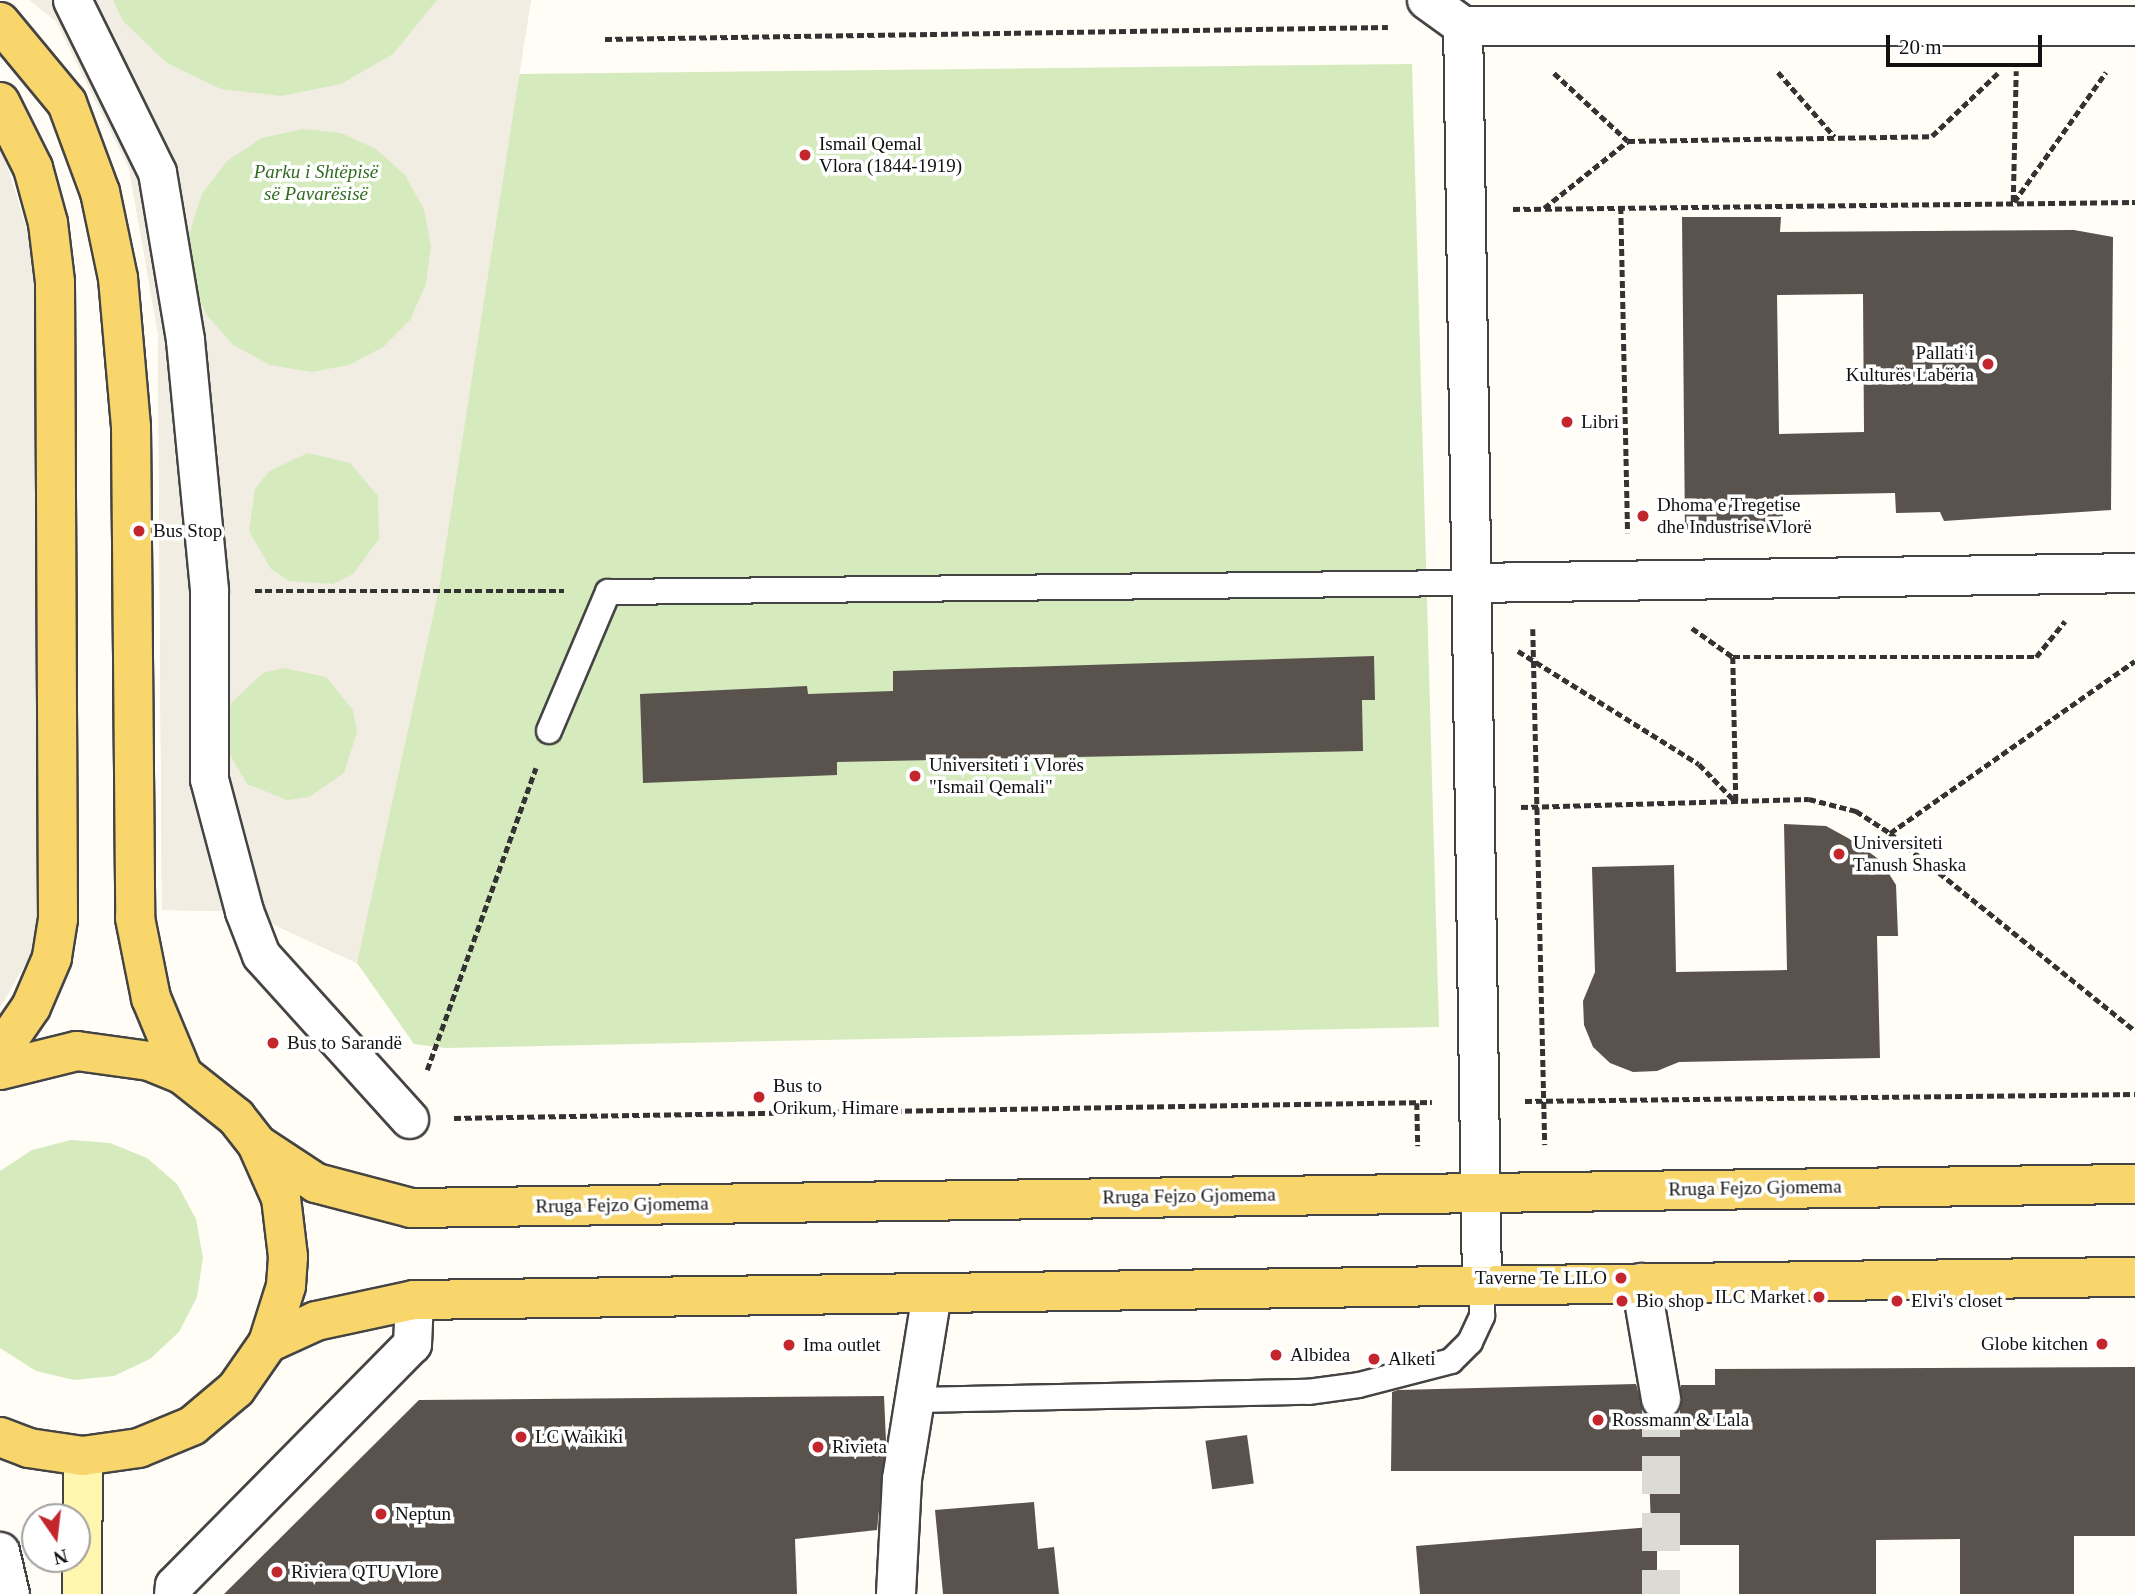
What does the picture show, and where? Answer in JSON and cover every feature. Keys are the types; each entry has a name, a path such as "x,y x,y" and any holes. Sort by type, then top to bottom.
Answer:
{"main road":[{"path":"0,22 38,62 67,103 100,192 118,278 131,428 135,918 151,998 183,1075"},
{"path":"0,102 33,168 48,223 55,282 58,919 52,958 31,1007 0,1052"},
{"path":"0,1070 77,1051 149,1061 183,1075 220,1102 257,1144 281,1198 287,1227 286,1286 268,1343 236,1389 192,1426 139,1448 83,1456 29,1448 0,1437"},
{"name":"Rruga Fejzo Gjomema","path":"257,1144 316,1183 411,1208 1546,1190 2135,1184"},
{"path":"268,1343 316,1321 414,1300 2135,1277"},
{"path":"82,1594 83,1456"}],"street":[{"path":"72,0 158,172 185,340 209,591 209,779 244,911 261,955 409,1119"},
{"path":"1427,0 1464,26 1738,26 2016,41 2135,26"},
{"path":"1464,26 1482,1286"},
{"path":"1472,601 1629,581 2135,573"},
{"path":"1641,1283 1661,1399"},
{"path":"896,1594 902,1479 917,1400 932,1294"},
{"path":"173,1594 173,1585 412,1344 414,1300"},
{"path":"0,1551 10,1594"}],"lane":[{"path":"549,731 608,592 1472,601"},
{"path":"917,1400 1308,1392 1359,1385 1451,1361 1470,1342 1482,1316 1482,1286"}],"path":[{"path":"605,39 1464,26"},
{"path":"1502,26 1628,141"},
{"path":"1738,26 1835,137"},
{"path":"1544,208 1628,141 1932,136 2016,41"},
{"path":"2013,203 2016,41"},
{"path":"2013,203 2112,63"},
{"path":"1467,211 2135,202"},
{"path":"1621,207 1629,581"},
{"path":"209,591 608,592"},
{"path":"1472,601 1534,663 1699,764 1736,802"},
{"path":"1472,601 1532,617 1546,1190"},
{"path":"1682,620 1733,657 2036,657 2072,612"},
{"path":"1733,657 1736,802"},
{"path":"1891,833 2135,661"},
{"path":"549,731 409,1119 1545,1100 2135,1094"},
{"path":"1475,808 1809,799 1856,811 1891,833 2135,1031"}],"green space":[{"path":"30,0 531,0 518,74 1412,64 1439,1027 445,1048 414,1044 357,963 244,911 162,910 158,333 129,168 56,21"},
{"path":"71,1140 110,1143 147,1158 177,1184 196,1219 203,1258 197,1297 179,1332 150,1359 114,1376 74,1380 36,1371 0,1348 0,1171 32,1150"}],"shaded area":[{"name":"Parku i Shtëpisë së Pavarësisë","path":"30,0 113,0 123,21 167,63 221,89 281,96 341,84 393,54 437,0 531,0 439,589 357,963 244,911 162,910 158,333 129,168 56,21","holes":["303,129 341,133 376,149 405,175 424,209 431,246 426,284 410,320 383,347 349,365 311,372 270,365 233,345 206,314 190,275 189,234 202,194 227,161 262,138","308,453 350,463 378,496 379,539 353,574 333,584 289,581 271,569 249,531 255,489 269,471","284,668 326,677 353,710 357,732 344,773 309,797 287,800 247,784 225,746 231,703 263,673"]},
{"path":"0,142 37,263 38,942 0,1008"}],"building":[{"name":"Pallati i Kulturës Labëria","path":"1682,217 1781,217 1780,232 2074,230 2113,237 2111,510 1944,521 1940,512 1896,513 1895,493 1783,495 1783,532 1685,533","holes":["1863,294 1864,432 1779,434 1777,295"]},
{"path":"1374,656 1375,700 1362,700 1363,751 837,762 837,775 643,783 640,694 807,686 808,694 893,691 893,671"},
{"path":"1784,824 1826,826 1857,843 1881,861 1896,885 1898,936 1877,936 1880,1058 1679,1062 1657,1071 1633,1072 1610,1063 1593,1047 1584,1025 1583,1001 1595,972 1592,867 1674,865 1676,972 1787,970"},
{"path":"2135,1367 2135,1536 2074,1536 2074,1594 1960,1594 1960,1539 1876,1540 1876,1594 1739,1594 1739,1545 1657,1545 1657,1594 1420,1594 1416,1546 1651,1527 1649,1471 1391,1471 1392,1392 1398,1390 1636,1384 1644,1412 1664,1421 1681,1407 1681,1385 1715,1385 1715,1369"},
{"path":"884,1396 886,1441 877,1530 795,1539 797,1594 224,1594 419,1400"},
{"path":"1247,1435 1254,1484 1212,1489 1205,1441"},
{"path":"1034,1502 1038,1549 1054,1547 1059,1594 943,1594 935,1510"}],"tunnel":[{"path":"1661,1399 1661,1594"}],"place":[{"name":"Ismail Qemal Vlora (1844-1919)","path":"805,155"},
{"name":"Pallati i Kulturës Labëria","path":"1988,364"},
{"name":"Libri","path":"1567,422"},
{"name":"Dhoma e Tregetise dhe Industrise Vlorë","path":"1643,516"},
{"name":"Bus Stop","path":"139,531"},
{"name":"Universiteti i Vlorës \"Ismail Qemali\"","path":"915,776"},
{"name":"Universiteti Tanush Shaska","path":"1839,854"},
{"name":"Bus to Sarandë","path":"273,1043"},
{"name":"Bus to Orikum, Himare","path":"759,1097"},
{"name":"Taverne Te LILO","path":"1621,1278"},
{"name":"ILC Market","path":"1819,1297"},
{"name":"Bio shop","path":"1622,1301"},
{"name":"Elvi's closet","path":"1897,1301"},
{"name":"Globe kitchen","path":"2102,1344"},
{"name":"Ima outlet","path":"789,1345"},
{"name":"Albidea","path":"1276,1355"},
{"name":"Alketi","path":"1374,1359"},
{"name":"Rossmann & Lala","path":"1598,1420"},
{"name":"LC Waikiki","path":"521,1437"},
{"name":"Rivieta","path":"818,1447"},
{"name":"Neptun","path":"381,1514"},
{"name":"Riviera QTU Vlore","path":"277,1572"}]}
